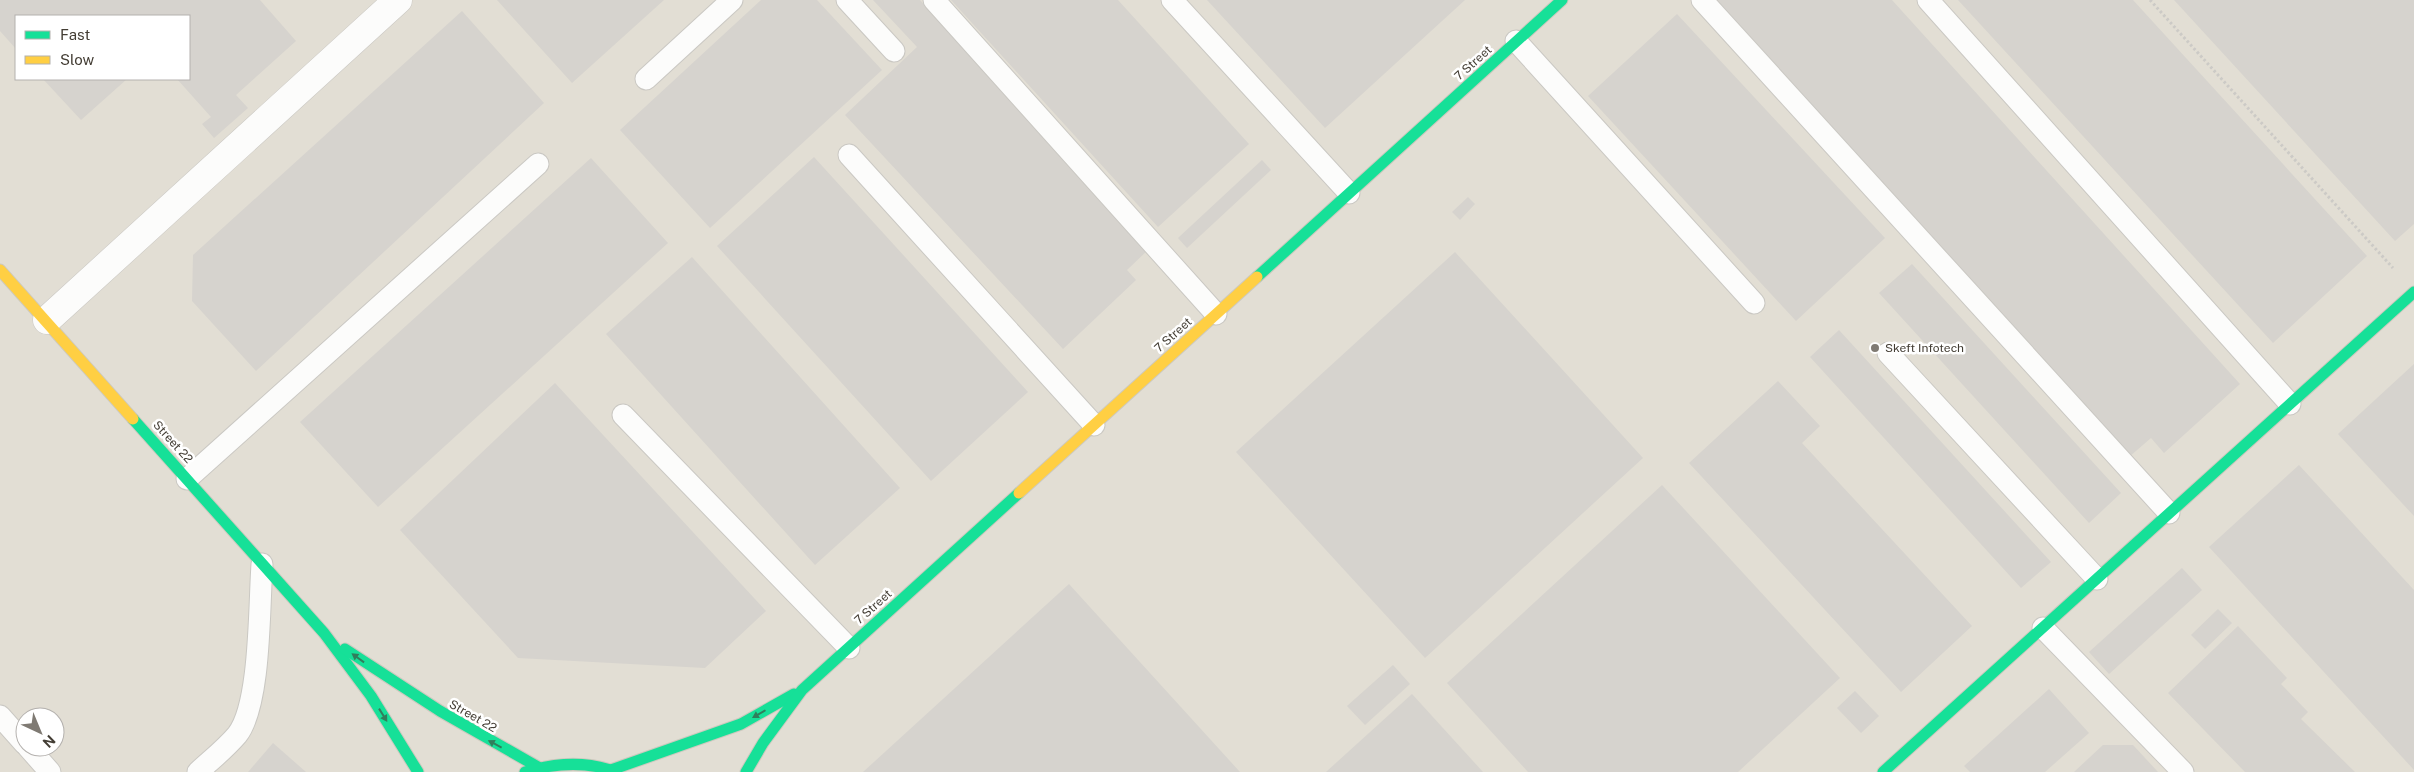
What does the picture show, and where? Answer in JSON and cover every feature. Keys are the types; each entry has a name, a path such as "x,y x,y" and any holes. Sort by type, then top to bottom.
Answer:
{"street":[{"path":"46,320 398,0"},
{"name":"7 Street","path":"746,772 763,743 802,690 1562,0"},
{"name":"Street 22","path":"0,270 324,633 371,696 418,772"},
{"path":"1883,772 2414,292"},
{"name":"Street 22","path":"324,633 393,683 464,728 538,767"},
{"name":"7 Street","path":"614,771 742,724 802,690"},
{"path":"525,772 538,767 575,764 614,771"}],"lane":[{"path":"646,79 732,0"},
{"path":"847,0 894,51"},
{"path":"934,0 1216,314"},
{"path":"1172,0 1349,193"},
{"path":"1702,0 2169,513"},
{"path":"1928,0 2290,404"},
{"path":"1516,41 1754,303"},
{"path":"849,155 1094,425"},
{"path":"187,479 538,164"},
{"path":"1888,353 2097,579"},
{"path":"623,415 849,648"},
{"path":"198,772 238,734 250,709 254,681 262,564"},
{"path":"2042,628 2182,772"},
{"path":"0,716 15,733"},
{"path":"37,757 50,772"}],"path":[{"path":"2150,0 2394,269"}],"shaded area":[{"path":"0,0 2414,0 2414,772 0,772"}],"building":[{"path":"0,0 260,0 296,41 236,95 248,108 214,138 202,124 211,117 178,80 190,80 190,15 15,15 15,48 0,31"},
{"path":"497,0 664,0 572,83"},
{"path":"761,0 817,0 882,70 710,228 620,130"},
{"path":"873,0 920,0 1150,248 1127,270 1136,280 1063,349 845,115 917,47"},
{"path":"951,0 1118,0 1249,144 1158,227"},
{"path":"1207,0 1465,0 1325,128"},
{"path":"1715,0 1892,0 2240,384 2164,453 2151,438 2129,457"},
{"path":"1958,0 2133,0 2367,256 2273,343"},
{"path":"2174,0 2414,0 2414,224 2395,241"},
{"path":"462,11 544,103 256,371 192,301 193,255"},
{"path":"1677,14 1885,238 1796,321 1588,96"},
{"path":"44,80 126,80 81,120"},
{"path":"814,157 1028,392 931,481 717,246"},
{"path":"591,158 668,243 378,507 300,422"},
{"path":"1262,160 1271,170 1187,248 1178,238"},
{"path":"1468,197 1475,204 1460,220 1452,212"},
{"path":"1455,252 1643,458 1425,658 1236,452"},
{"path":"692,257 900,488 815,565 606,334"},
{"path":"1912,264 2121,493 2089,523 1879,293"},
{"path":"1839,330 2051,562 2021,588 1810,357"},
{"path":"2414,364 2414,516 2338,434"},
{"path":"1778,381 1820,426 1802,443 1972,626 1901,692 1689,463"},
{"path":"555,383 766,611 705,668 518,658 400,530"},
{"path":"2299,465 2414,590 2414,770 2209,547"},
{"path":"1662,485 1840,678 1738,772 1528,772 1447,683"},
{"path":"2182,568 2202,590 2109,674 2089,652"},
{"path":"1069,584 1240,772 863,772"},
{"path":"2218,609 2232,623 2205,649 2191,635"},
{"path":"2238,626 2287,678 2281,684 2308,712 2301,719 2355,772 2245,772 2168,693"},
{"path":"1393,665 1410,684 1365,725 1347,706"},
{"path":"2049,689 2089,733 2045,772 1970,772 1964,766"},
{"path":"1855,691 1879,716 1861,733 1837,708"},
{"path":"1412,694 1483,772 1326,772"},
{"path":"273,743 306,772 248,772"},
{"path":"2103,745 2133,745 2158,772 2074,772"}],"traffic: fast":[{"path":"1257,277 1562,0"},
{"path":"1883,772 2414,292"},
{"path":"133,419 324,633 371,696 418,772"},
{"path":"746,772 763,743 802,690 1019,493"},
{"path":"345,649 440,711 538,767"},
{"path":"611,770 741,724 794,694"},
{"path":"525,772 571,764 594,766 616,772"}],"traffic: slow":[{"path":"0,270 133,419"},
{"path":"1019,493 1257,277"}],"place":[{"name":"Skeft Infotech","path":"1875,348"}]}
